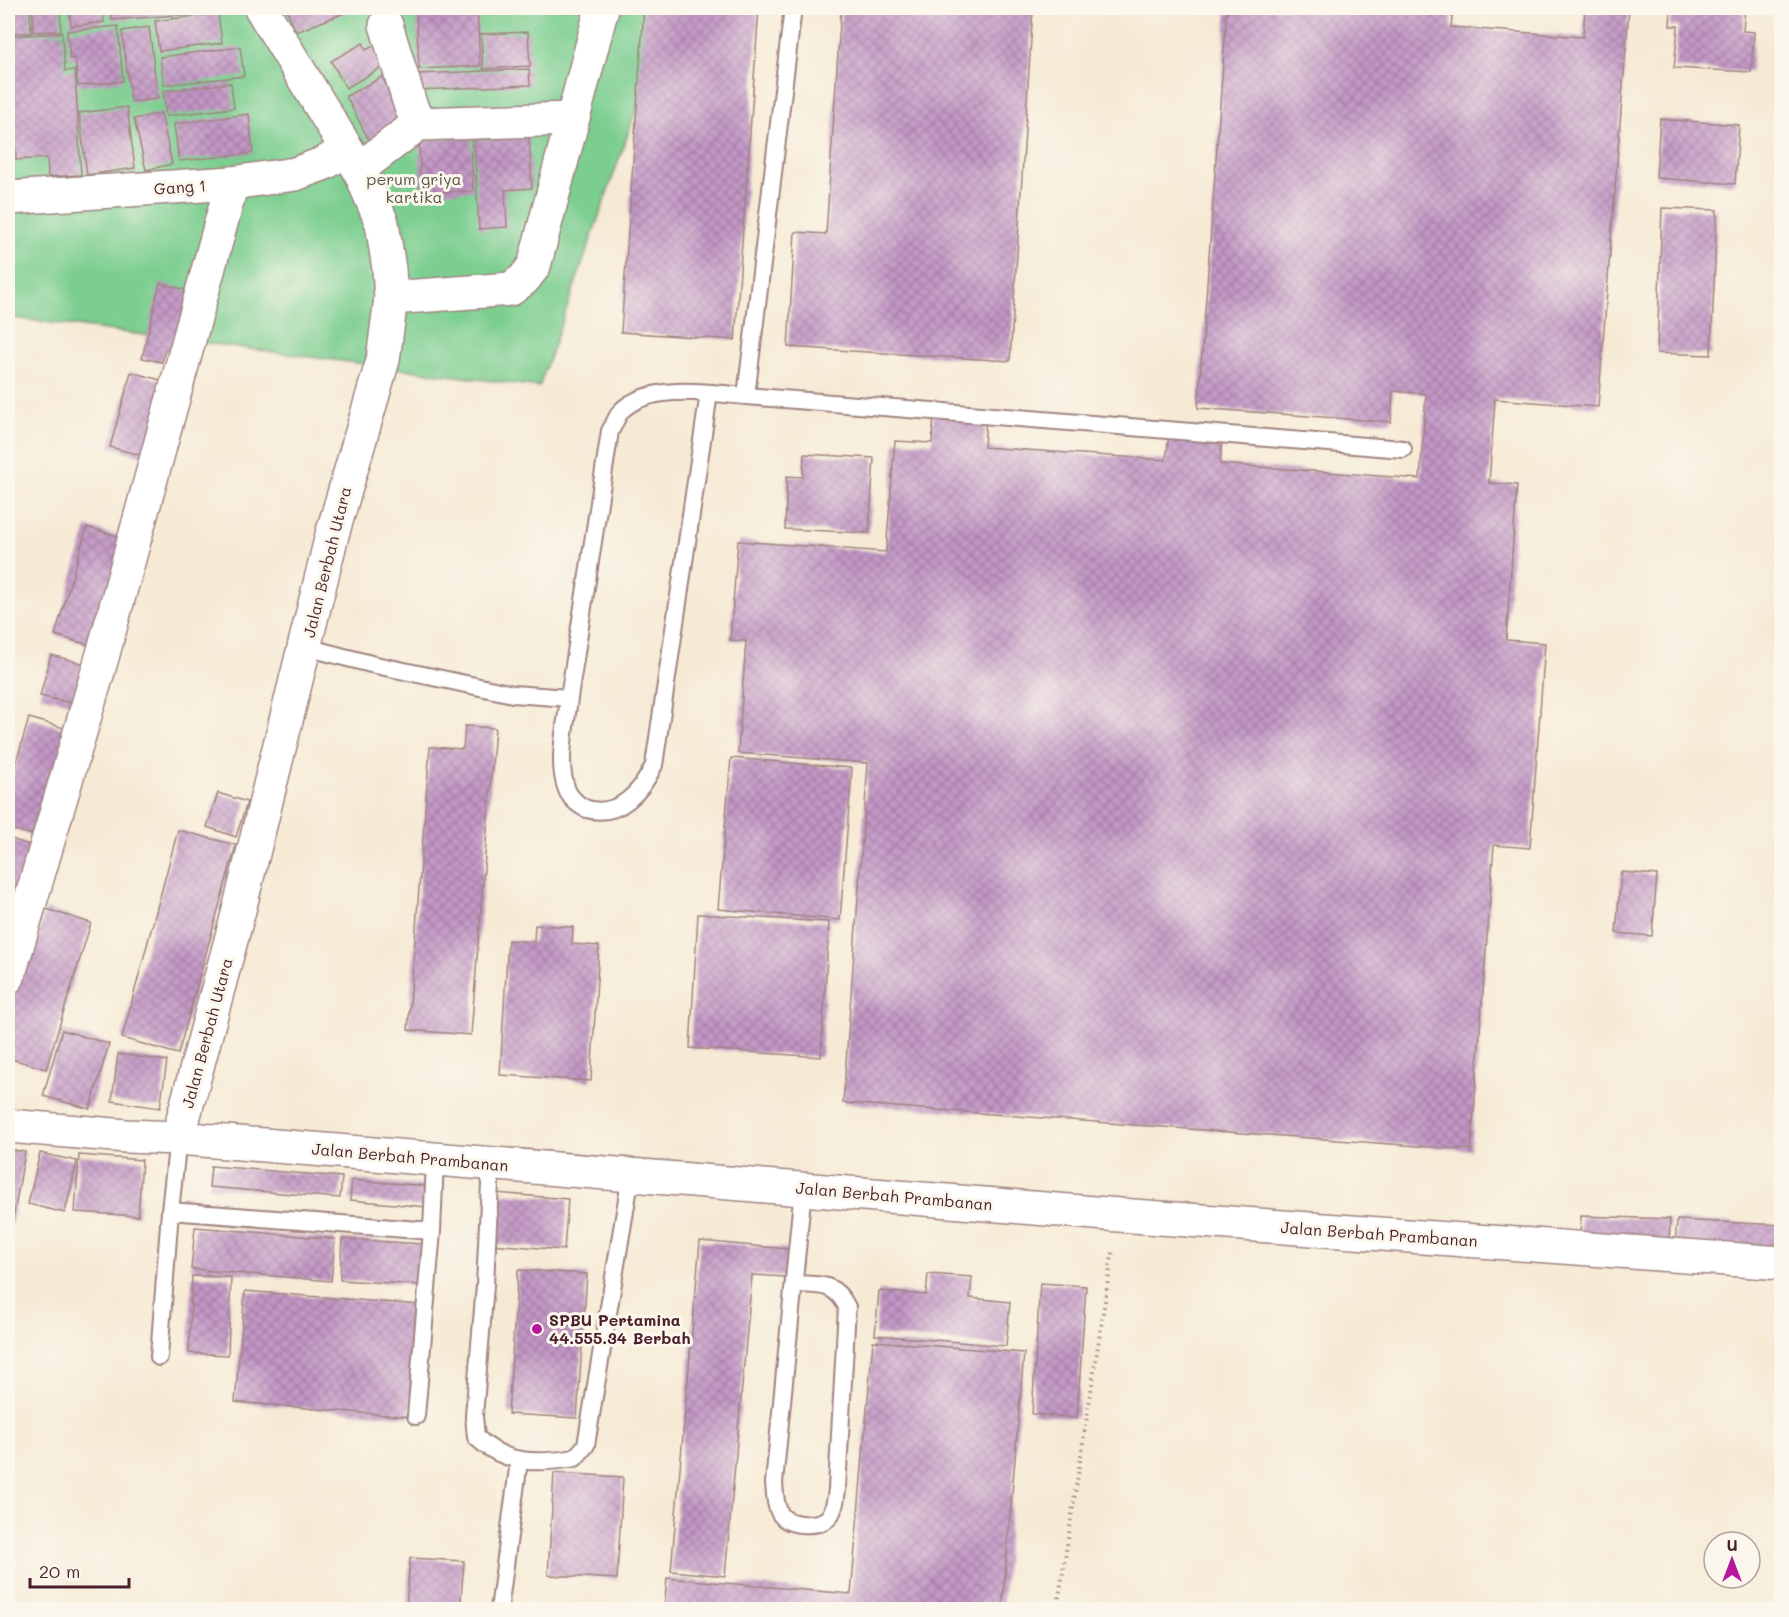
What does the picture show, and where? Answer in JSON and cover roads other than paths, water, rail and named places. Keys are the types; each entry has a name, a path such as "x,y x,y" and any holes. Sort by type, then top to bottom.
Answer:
{"street":[{"name":"Jalan Berbah Utara","path":"178,1138 241,902 332,535 383,360 391,298 382,223 353,159 261,8"},
{"path":"391,298 511,289 524,279 534,266 602,8"},
{"path":"386,25 418,124 572,119"},
{"name":"Gang 1","path":"8,198 232,183 295,174 325,163 353,159 418,124"},
{"path":"8,977 101,661 232,183"},
{"name":"Jalan Berbah Prambanan","path":"8,1126 1119,1215 1782,1263"}],"lane":[{"path":"746,396 793,8"},
{"path":"709,393 654,765 645,784 632,797 613,809 595,811 582,807 568,793 561,770 569,698 610,431 622,410 644,398 673,391 709,393 1403,449"},
{"path":"306,647 371,664 513,694 569,698"},
{"path":"159,1357 178,1138"},
{"path":"416,1416 432,1231 435,1160"},
{"path":"491,1163 485,1285 474,1416 476,1437 489,1449 519,1461 552,1462 575,1458 586,1445 631,1175"},
{"path":"794,1284 831,1287 842,1296 847,1306 837,1490 834,1507 829,1517 821,1522 806,1524 790,1521 781,1516 777,1506 774,1483 803,1189"},
{"path":"170,1211 432,1231"},
{"path":"499,1610 519,1461"}],"place":[{"name":"SPBU Pertamina 44.555.34 Berbah","path":"537,1329"}],"park label":[{"name":"perum griya kartika","path":"414,188"}]}
